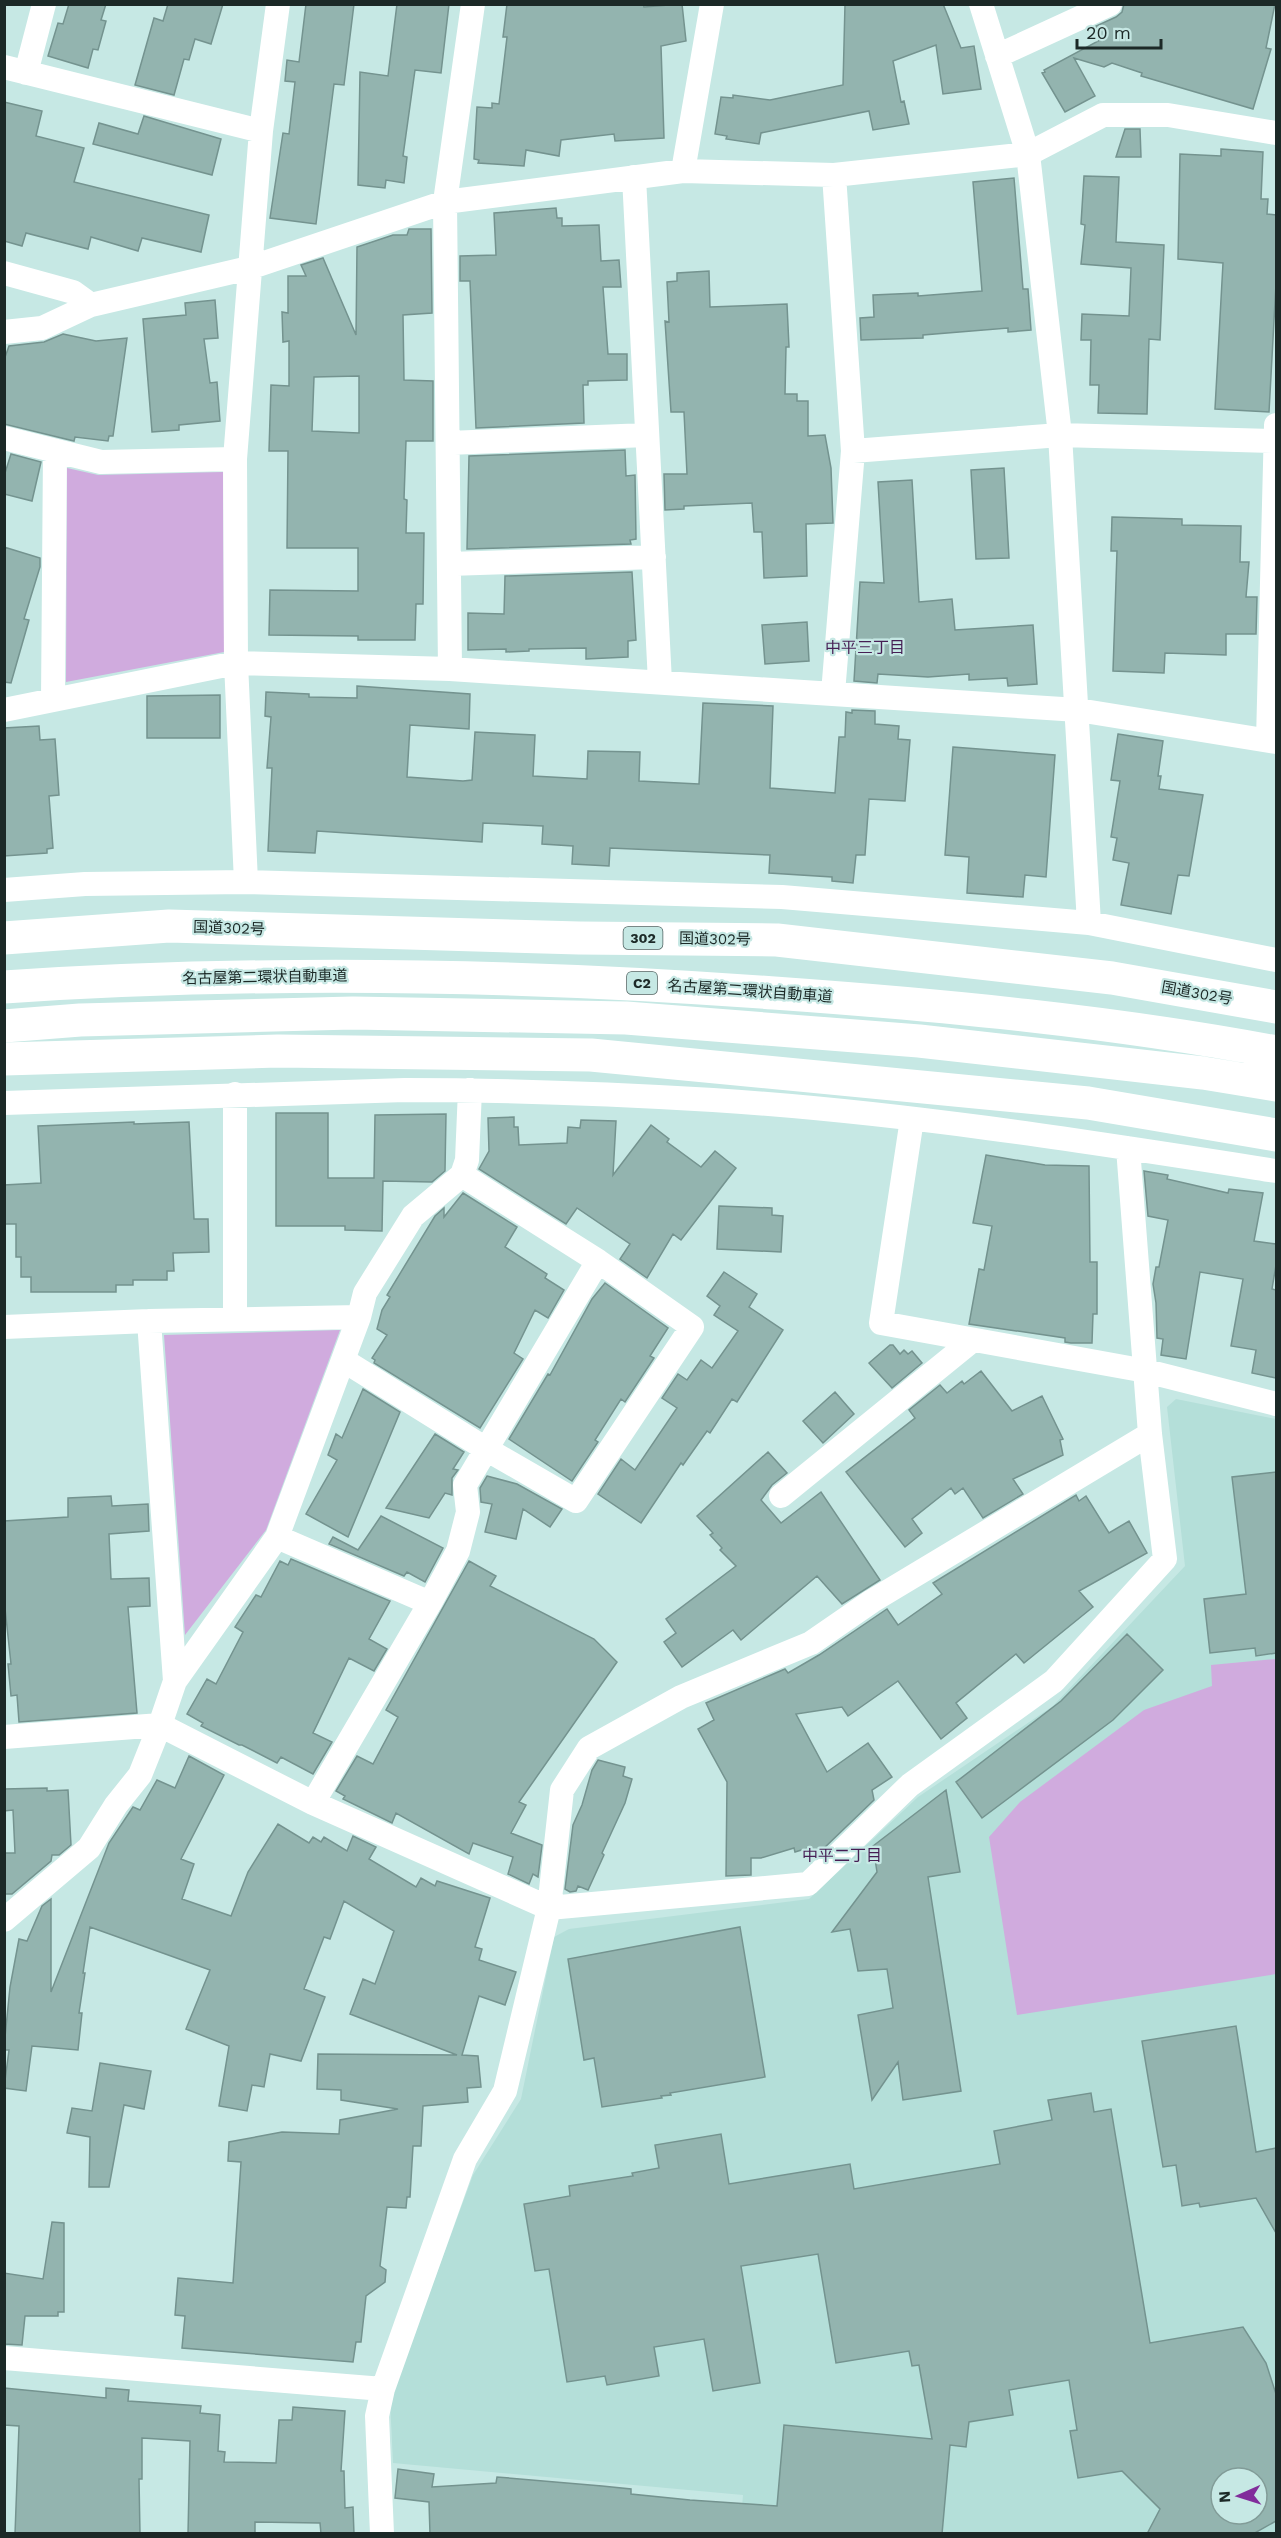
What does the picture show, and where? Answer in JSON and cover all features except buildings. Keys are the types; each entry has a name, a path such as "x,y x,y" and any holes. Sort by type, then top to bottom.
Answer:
{"highway":[{"name":"国道302号","path":"4,938 169,926 579,938 777,940 1112,978 1276,1007"},
{"name":"名古屋第二環状自動車道","path":"4,987 78,982 352,975 628,982 922,1003 1198,1037 1276,1052"},
{"path":"4,1026 80,1020 353,1012 626,1018 919,1041 1203,1073 1276,1085"},
{"path":"4,1059 279,1051 591,1055 1088,1103 1276,1135"}],"street":[{"path":"45,4 15,70 261,131"},
{"path":"246,882 236,663 234,459 261,131 278,4"},
{"path":"450,669 445,202 473,4"},
{"path":"683,171 712,4"},
{"path":"981,4 1028,154 1060,435 1089,923"},
{"path":"997,56 1110,4"},
{"path":"4,332 42,328 91,305 249,268 445,202 683,171 834,175 1028,154 1103,115 1168,115 1276,133"},
{"path":"833,693 853,451 834,175"},
{"path":"634,177 660,682"},
{"path":"4,273 73,292 91,305"},
{"path":"4,710 236,663 450,669 1078,710 1272,741 1276,424"},
{"path":"448,442 647,435"},
{"path":"853,451 1060,435 1276,441"},
{"path":"4,438 101,462 234,459"},
{"path":"53,700 55,451"},
{"path":"449,564 654,557"},
{"path":"4,890 85,884 246,882 782,897 1089,923 1276,960"},
{"path":"4,1920 89,1848 116,1805 140,1775 175,1681 277,1537 359,1317 365,1293 413,1216 462,1175 467,1160 470,1090"},
{"path":"4,1104 235,1094 470,1090 714,1100 912,1119 1128,1148 1276,1171"},
{"path":"235,1094 235,1319"},
{"path":"912,1119 881,1323 1146,1371 1276,1404"},
{"path":"4,1737 160,1725 313,1803 549,1908 808,1884 910,1785 1054,1681 1165,1559 1150,1434 1128,1148"},
{"path":"343,1360 486,1449 576,1501 692,1327 598,1261 462,1175"},
{"path":"313,1803 458,1551 468,1512 465,1485 598,1261"},
{"path":"4,1327 149,1321 359,1317"},
{"path":"149,1321 175,1681"},
{"path":"781,1496 974,1340"},
{"path":"382,2534 377,2415 383,2389 465,2159 505,2091 549,1908 562,1790 589,1748 681,1697 811,1643 872,1601 1150,1434"},
{"path":"277,1537 430,1603"},
{"path":"4,2358 383,2389"}],"shaded area":[{"path":"67,468 98,475 223,472 224,652 66,682"},
{"path":"340,1330 266,1530 185,1635 164,1335"},
{"path":"1176,1399 1276,1419 1276,2533 740,2533 743,2495 393,2463 390,2400 473,2175 521,2099 554,1937 569,1929 809,1899 918,1797 1053,1706 1185,1566 1167,1407"},
{"path":"1276,1659 1276,1974 1017,2015 989,1837 1020,1802 1144,1710 1212,1686 1211,1665"}],"district":[{"name":"中平三丁目","path":"865,647"},
{"name":"中平二丁目","path":"842,1855"}]}
